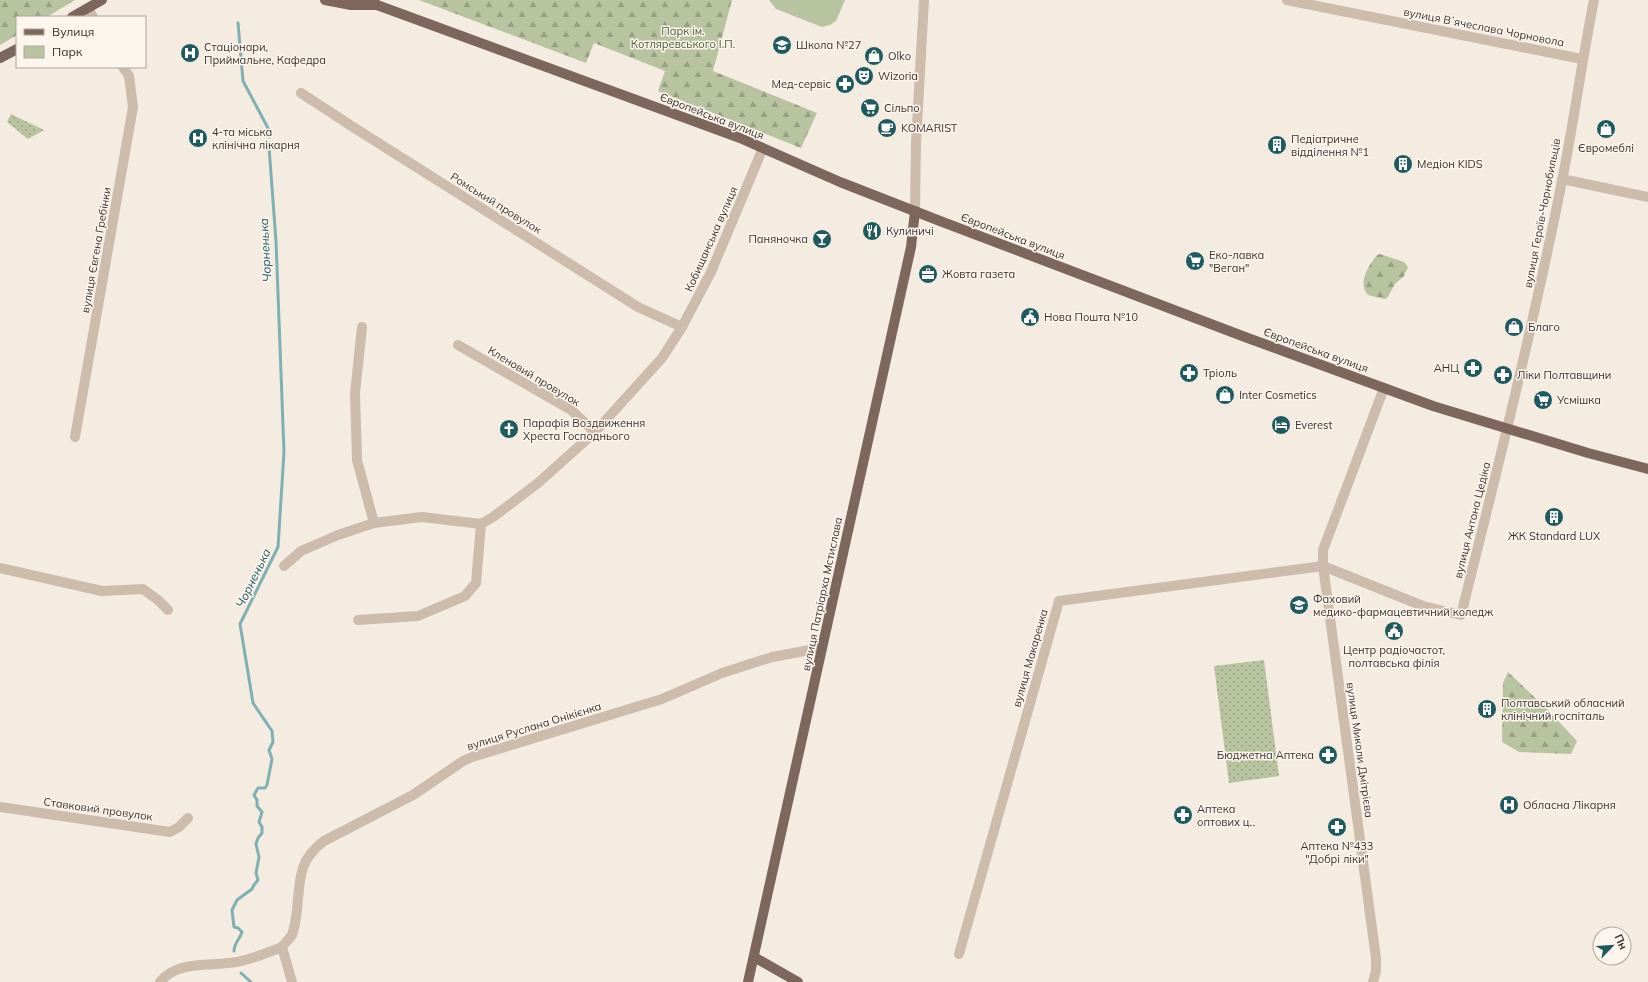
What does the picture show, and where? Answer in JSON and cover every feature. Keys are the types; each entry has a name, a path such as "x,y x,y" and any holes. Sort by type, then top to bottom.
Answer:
{"main road":[{"path":"76,16 90,13 102,0"},
{"name":"Європейська вулиця","path":"325,0 351,5 373,2 725,133 840,182 915,211 1245,337 1433,406 1588,453 1648,469"},
{"path":"0,58 16,50"},
{"name":"вулиця Патріарха Мстислава","path":"748,982 911,247 915,211"},
{"path":"754,957 798,982"}],"street":[{"path":"915,211 916,143 924,0"},
{"name":"вулиця Вʼячеслава Чорновола","path":"1287,0 1582,59"},
{"name":"вулиця Героїв-Чорнобильців","path":"1508,429 1562,179 1582,59 1594,0"},
{"name":"вулиця Євгена Гребінки","path":"75,437 133,107 129,76 124,68"},
{"name":"Ромський провулок","path":"301,93 353,128 638,307 682,327"},
{"name":"Кобищанська вулиця","path":"481,524 493,517 538,483 595,432 662,358 682,327 711,272 763,148"},
{"path":"1562,179 1648,197"},
{"path":"362,327 355,393 357,460 374,524"},
{"name":"Кленовий провулок","path":"458,345 571,410 595,432"},
{"name":"вулиця Миколи Дмітрієва","path":"1373,982 1376,971 1376,958 1323,566 1323,550 1384,388"},
{"name":"вулиця Антона Цедіка","path":"1323,566 1423,606 1461,615 1508,429"},
{"path":"284,566 301,551 338,535 374,524 422,517 481,524 476,583 465,596 418,616 358,620"},
{"name":"вулиця Макаренка","path":"959,954 1059,601 1323,566"},
{"path":"0,568 102,591 143,589 158,600 168,610"},
{"name":"вулиця Руслана Онікієнка","path":"282,947 291,935 296,918 300,875 306,859 313,849 324,841 413,795 463,761 662,699 722,673 772,657 821,648"},
{"name":"Ставковий провулок","path":"0,807 170,832 179,827 188,818"},
{"path":"160,982 178,969 241,962 282,947 292,982"}],"green space":[{"path":"0,0 75,0 49,16 16,16 16,36 0,45"},
{"name":"Парк ім. Котляревського І.П.","path":"419,0 732,0 713,71 817,113 801,148 658,91 665,71 594,43 586,63"},
{"path":"769,0 845,0 836,21 830,25 822,27 776,9"},
{"path":"11,114 44,130 28,139 7,122"},
{"path":"1380,254 1404,262 1408,267 1404,276 1395,284 1387,298 1384,299 1368,295 1364,285 1365,274 1377,255"},
{"path":"1264,660 1279,776 1229,783 1214,666"},
{"path":"1508,672 1545,707 1577,741 1571,754 1519,752 1502,742 1503,683"}],"waterway":[{"name":"Чорненька","path":"238,23 243,81 269,130 269,137"},
{"name":"Чорненька","path":"234,951 242,932 238,928 234,927 232,910 237,900 252,889 258,880 256,873 259,857 256,844 262,833 262,827 259,822 262,812 257,806 257,800 254,795 258,788 265,788 267,785 272,759 269,750 273,742 272,731 253,703 240,624 278,547 284,452 276,241 269,147"},
{"name":"Чорненька","path":"241,973 251,982"}],"place":[{"name":"Школа №27","path":"782,45"},
{"name":"Стаціонари, Приймальне, Кафедра","path":"190,53"},
{"name":"Olko","path":"874,56"},
{"name":"Wizoria","path":"864,76"},
{"name":"Мед-сервіс","path":"845,84"},
{"name":"Сільпо","path":"870,108"},
{"name":"KOMARIST","path":"887,128"},
{"name":"Євромеблі","path":"1606,129"},
{"name":"4-та міська клінічна лікарня","path":"198,138"},
{"name":"Педіатричне відділення №1","path":"1277,145"},
{"name":"Медіон KIDS","path":"1403,164"},
{"name":"Кулиничі","path":"872,231"},
{"name":"Паняночка","path":"822,239"},
{"name":"Еко-лавка \"Веган\"","path":"1195,261"},
{"name":"Жовта газета","path":"928,274"},
{"name":"Нова Пошта №10","path":"1030,317"},
{"name":"Благо","path":"1514,327"},
{"name":"АНЦ","path":"1473,368"},
{"name":"Тріоль","path":"1189,373"},
{"name":"Ліки Полтавщини","path":"1503,375"},
{"name":"Inter Cosmetics","path":"1225,395"},
{"name":"Усмішка","path":"1543,400"},
{"name":"Everest","path":"1281,425"},
{"name":"Парафія Воздвиження Хреста Господнього","path":"509,429"},
{"name":"ЖК Standard LUX","path":"1554,517"},
{"name":"Фаховий медико-фармацевтичний коледж","path":"1299,605"},
{"name":"Центр радіочастот, полтавська філія","path":"1394,631"},
{"name":"Полтавський обласний клінічний госпіталь","path":"1487,709"},
{"name":"Бюджетна Аптека","path":"1328,755"},
{"name":"Обласна Лікарня","path":"1509,805"},
{"name":"Аптека оптових ц‥","path":"1183,815"},
{"name":"Аптека №433 \"Добрі ліки\"","path":"1337,827"}]}
